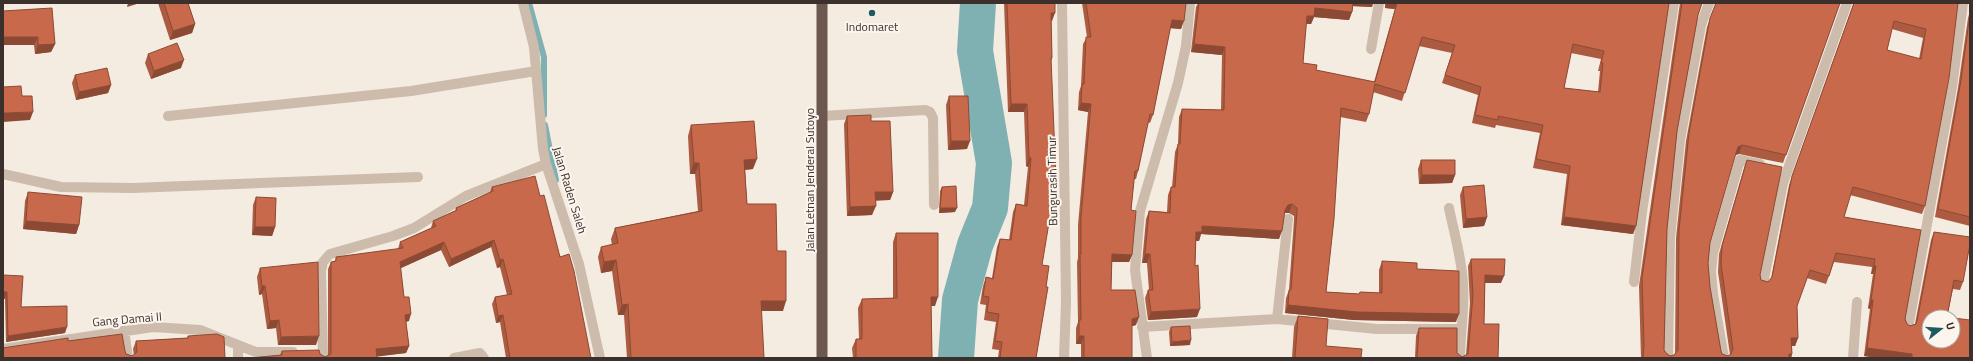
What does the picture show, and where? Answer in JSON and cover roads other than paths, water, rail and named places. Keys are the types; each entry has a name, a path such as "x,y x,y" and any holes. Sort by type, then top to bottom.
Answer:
{"highway":[{"name":"Jalan Letnan Jenderal Sutoyo","path":"822,3 822,358"}],"street":[{"name":"Jalan Raden Saleh","path":"524,3 534,47 543,149 546,164 579,264 600,358"},
{"name":"Bungurasih Timur","path":"1062,3 1066,302 1064,358"},
{"path":"1147,358 1134,270 1140,212 1178,83 1186,46 1190,3"},
{"path":"1371,49 1379,3"},
{"path":"1634,282 1642,212 1674,3"},
{"path":"1668,358 1670,238 1680,140 1701,25 1709,3"},
{"path":"1762,284 1780,169 1847,3"},
{"path":"1908,328 1952,87 1962,3"},
{"path":"168,116 411,91 536,71"},
{"path":"822,116 925,110 930,112 933,118 934,205"},
{"path":"1724,358 1713,294 1711,272 1713,252 1740,160 1780,169"},
{"path":"323,354 321,271 323,262 330,254 393,236 414,228 466,196 546,164"},
{"path":"3,174 61,187 133,188 418,177"},
{"path":"1449,208 1463,273 1464,303 1460,329 1460,358"},
{"path":"1277,319 1288,219"},
{"path":"1853,358 1857,302"},
{"path":"1142,327 1277,319 1377,329 1460,329"},
{"name":"Gang Damai II","path":"3,348 154,327 200,330 256,352 306,352 323,354"},
{"path":"124,330 128,358"},
{"path":"238,345 238,358"},
{"path":"454,358 480,354 484,358"}],"waterway":[{"path":"529,3 544,57 544,115"},
{"path":"956,358 960,300 975,245 990,208 994,163 975,51 978,3"},
{"path":"545,125 556,180"}],"place":[{"name":"Indomaret","path":"872,13"}]}
